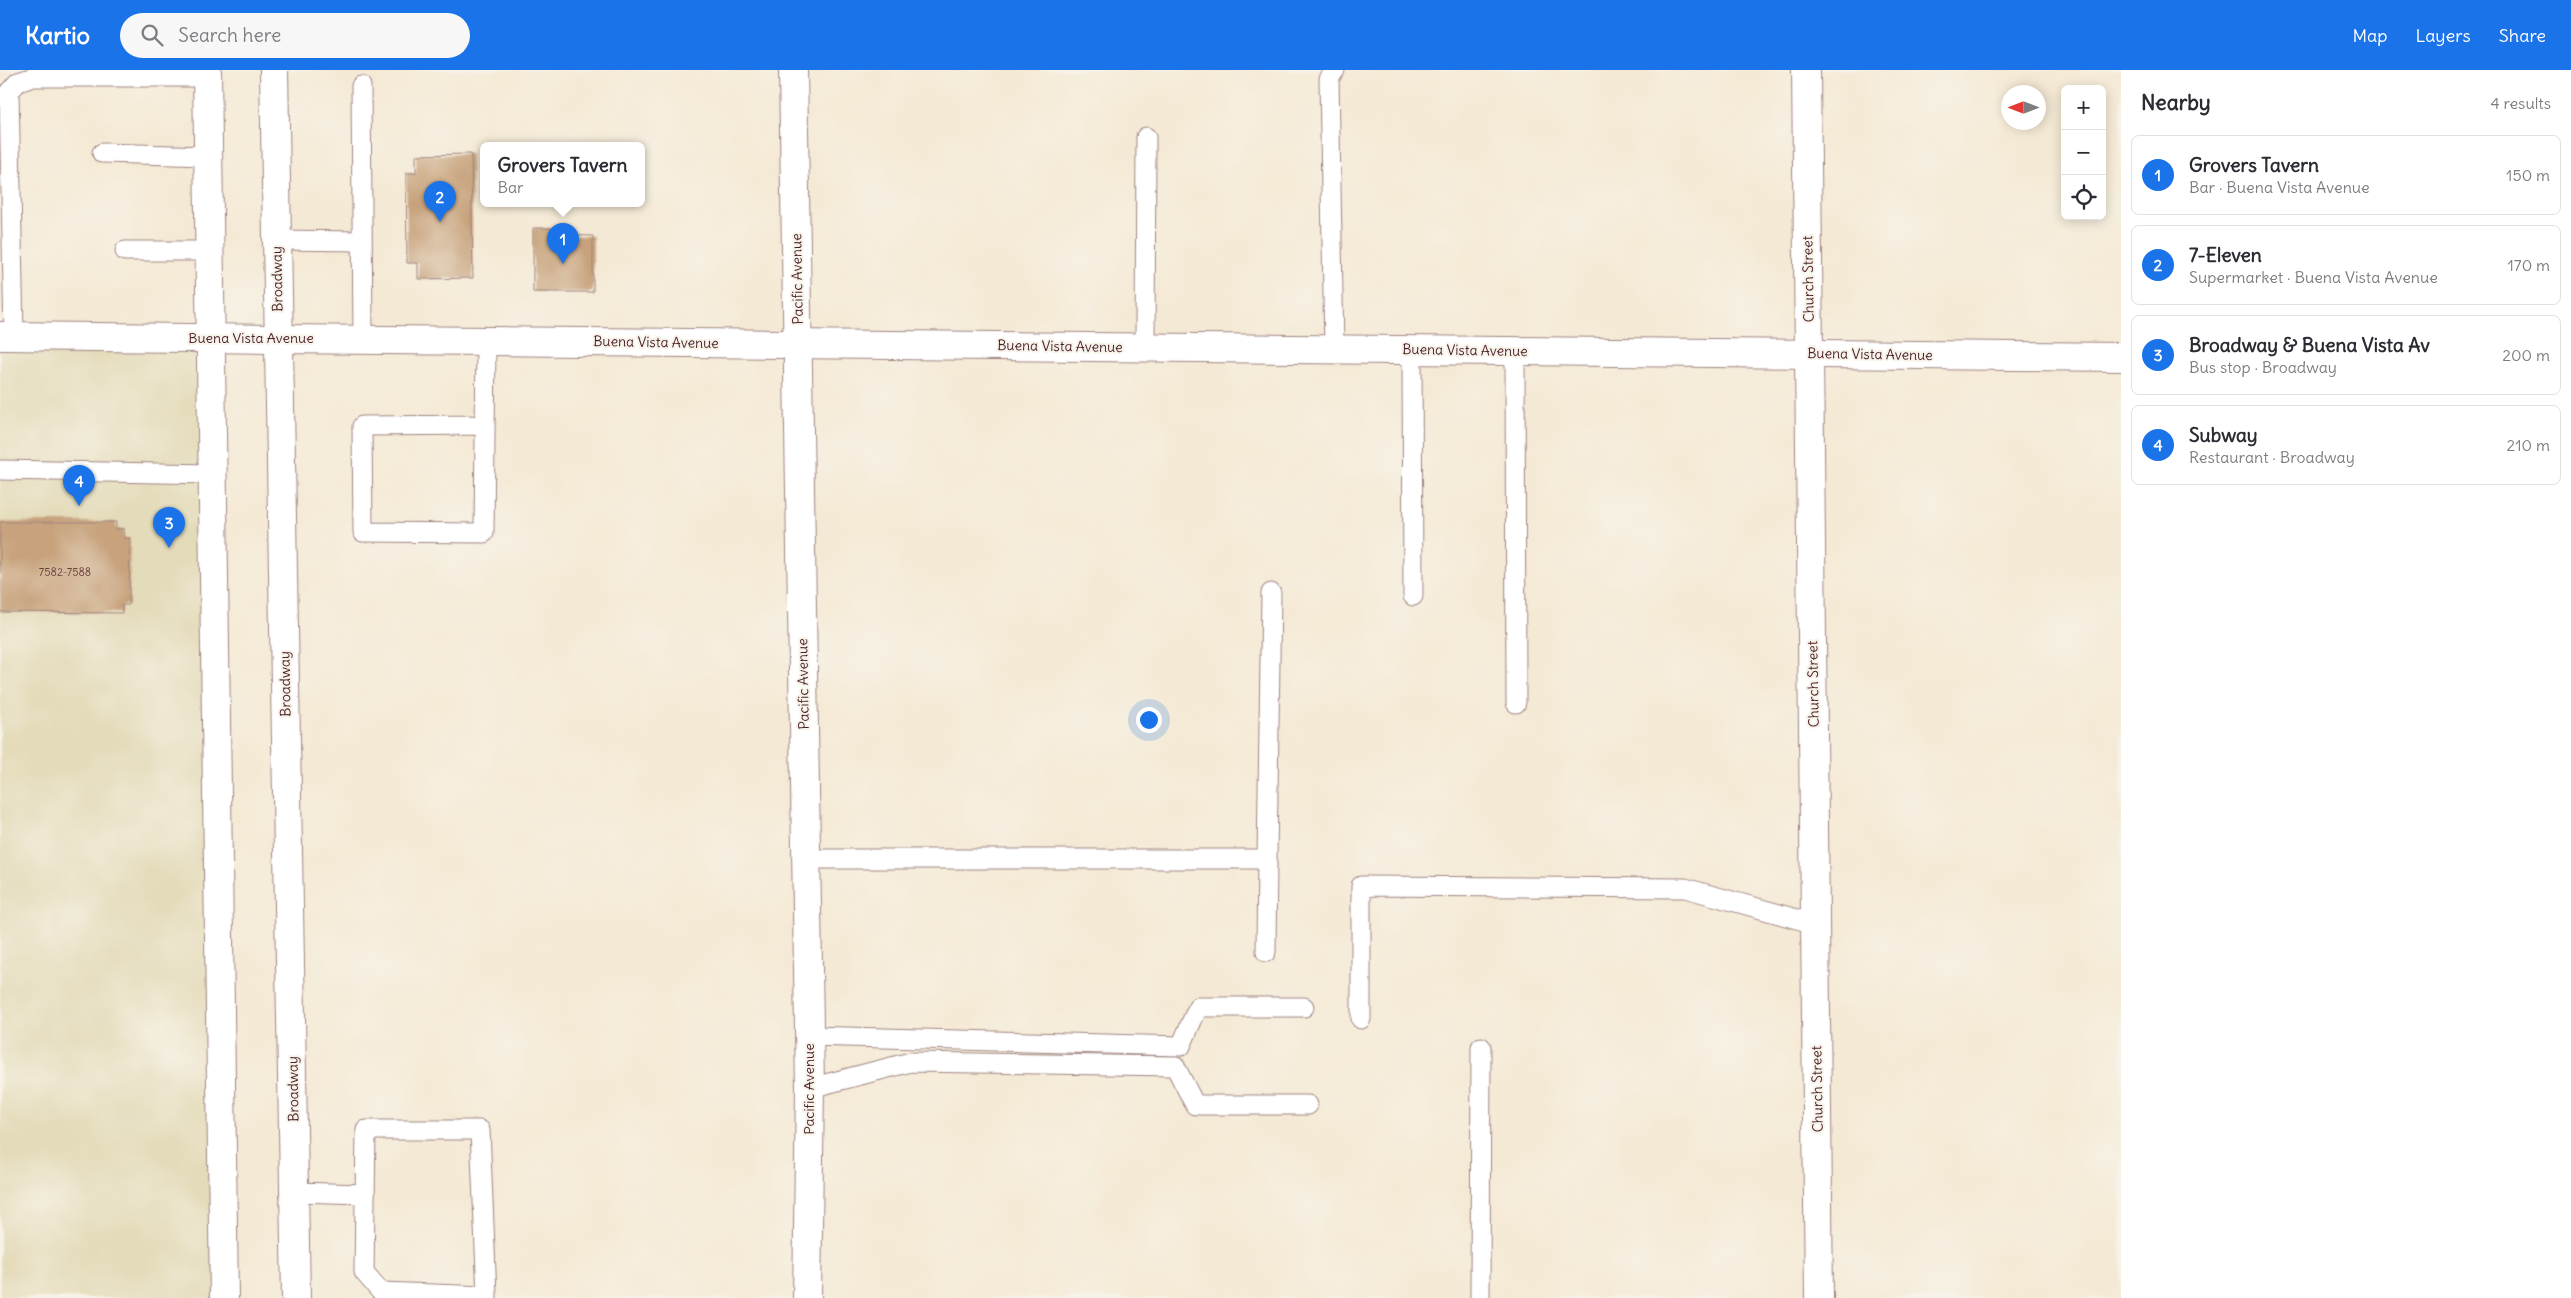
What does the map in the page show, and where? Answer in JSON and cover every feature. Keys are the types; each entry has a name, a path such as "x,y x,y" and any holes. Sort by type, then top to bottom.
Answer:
{"street":[{"name":"Broadway","path":"274,70 296,1298"},
{"name":"Pacific Avenue","path":"794,70 810,1088 807,1298"},
{"name":"Church Street","path":"1806,70 1819,1298"},
{"path":"207,74 209,338 224,1298"},
{"name":"Buena Vista Avenue","path":"7,336 2121,357"}],"lane":[{"path":"1334,349 1329,79 1335,70"},
{"path":"7,336 6,184 9,92 18,76 207,74"},
{"path":"361,86 363,339"},
{"path":"1145,347 1146,137"},
{"path":"102,153 208,156"},
{"path":"276,240 362,241"},
{"path":"124,251 209,251"},
{"path":"485,426 362,426 363,532 484,533 486,340"},
{"path":"1412,350 1413,596"},
{"path":"1515,350 1516,703"},
{"path":"0,470 212,474"},
{"path":"1266,952 1271,592"},
{"path":"806,859 1266,859"},
{"path":"1361,1019 1361,886 1685,888 1815,924"},
{"path":"809,1036 1181,1046 1198,1007 1304,1007"},
{"path":"1480,1298 1481,1047"},
{"path":"810,1088 911,1062 1175,1066 1195,1105 1308,1105"},
{"path":"366,1130 480,1130 487,1297 381,1292 364,1272 366,1130"},
{"path":"294,1192 365,1194"}],"shaded area":[{"path":"0,341 200,344 218,1298 0,1298"}],"building":[{"path":"471,154 473,278 418,279 418,263 407,263 406,173 416,173 416,155"},
{"path":"533,228 551,228 551,235 593,236 593,292 533,292"},
{"path":"0,522 116,522 116,529 124,529 124,538 130,538 129,605 122,605 122,613 0,612"}],"place":[{"name":"7-Eleven","path":"440,222"},
{"name":"Grovers Tavern","path":"563,264"},
{"name":"Subway","path":"79,506"},
{"name":"Broadway & Buena Vista Av","path":"169,548"}]}
